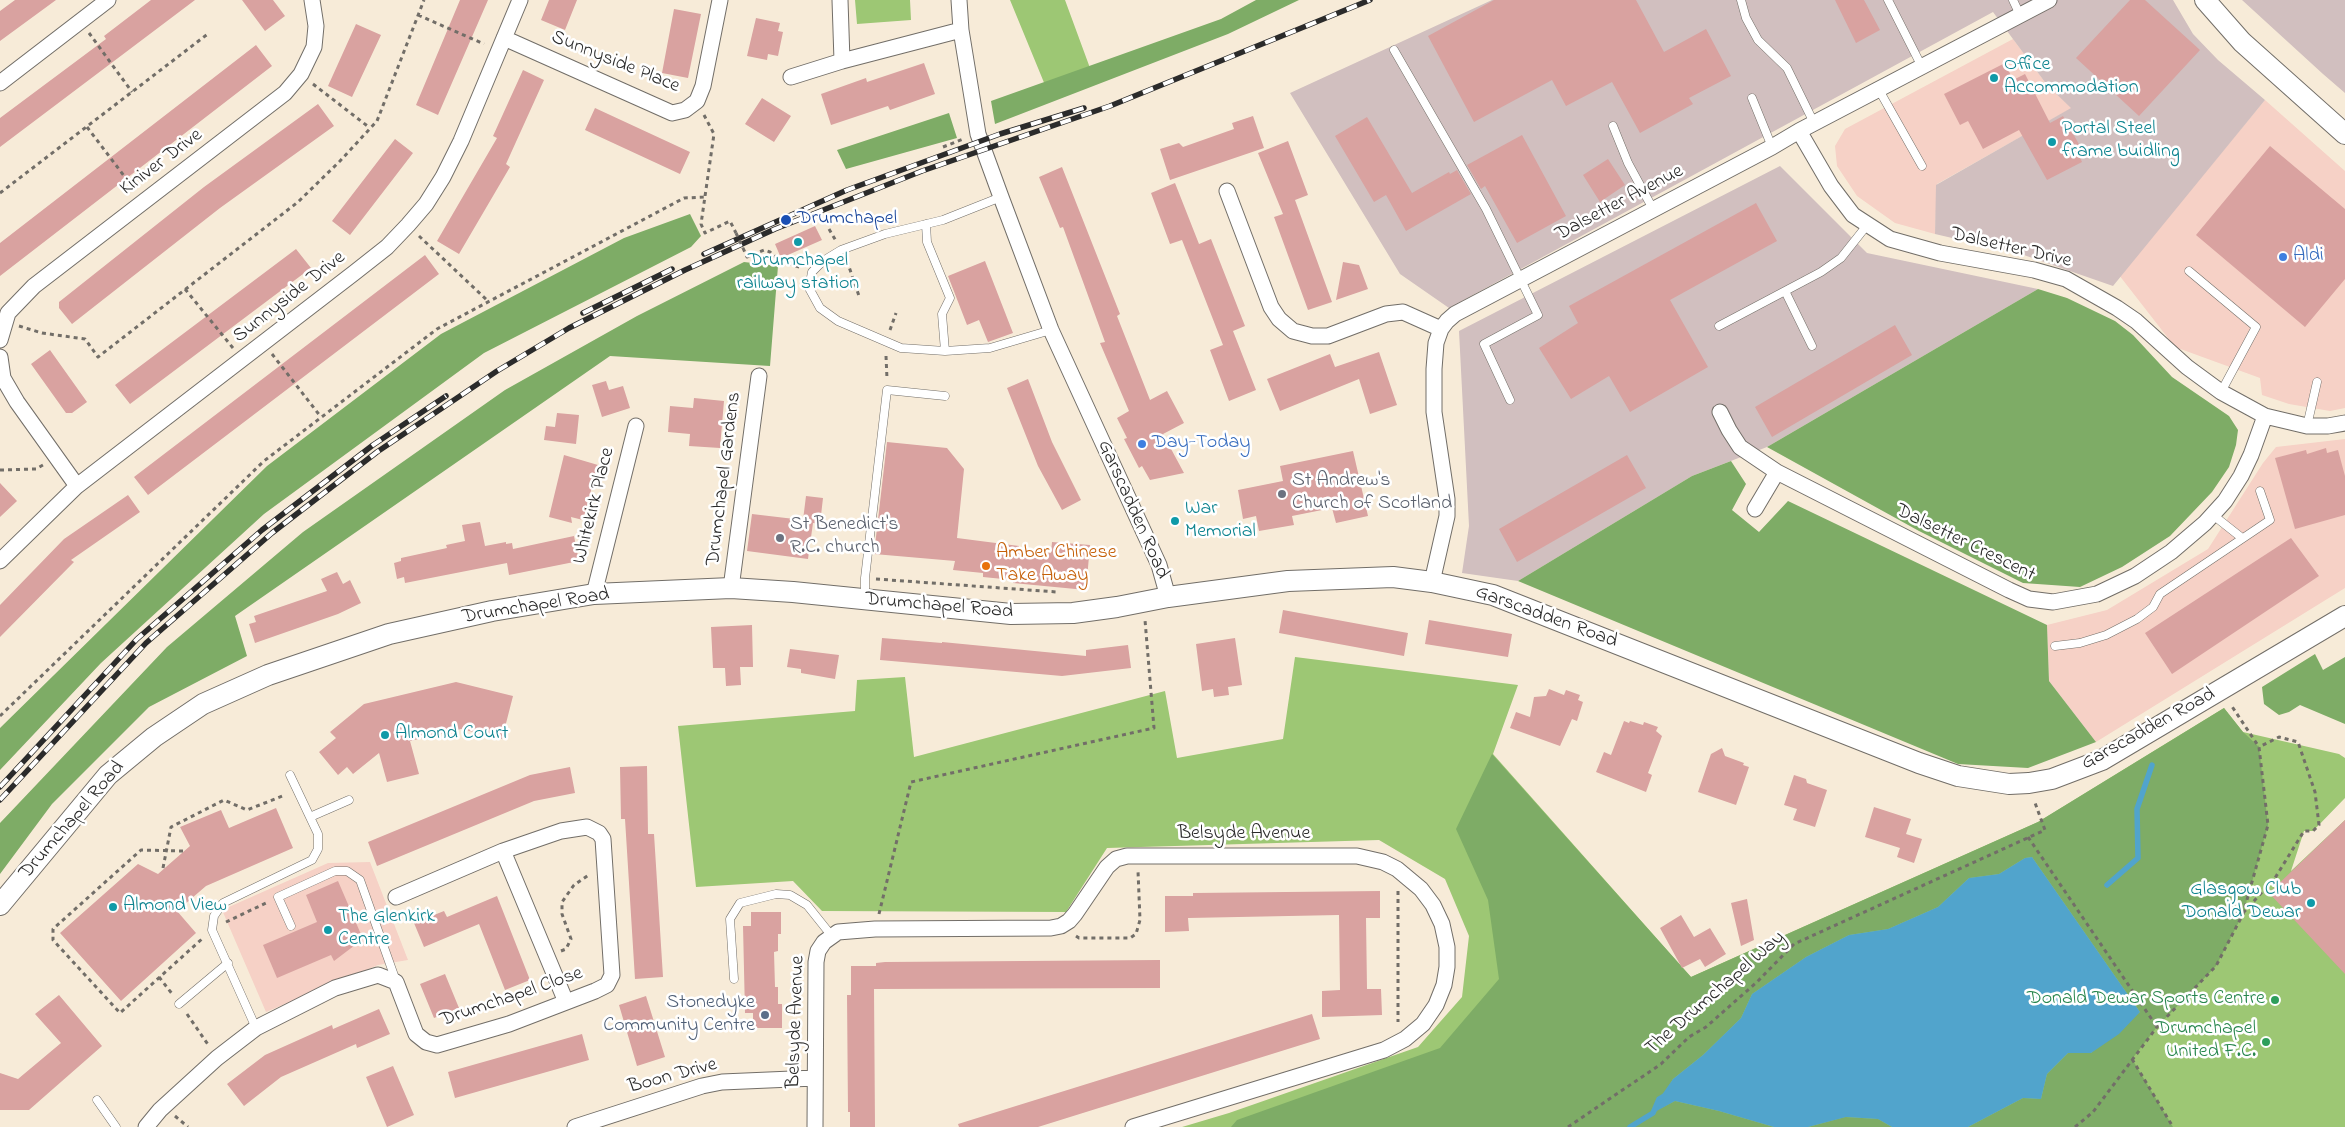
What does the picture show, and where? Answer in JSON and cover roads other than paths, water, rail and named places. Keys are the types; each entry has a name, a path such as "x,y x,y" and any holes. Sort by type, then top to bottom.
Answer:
{"street":[{"path":"0,83 108,0"},
{"name":"Kiniver Drive","path":"0,340 8,313 34,286 285,93 301,74 314,47 316,26 312,0"},
{"name":"Sunnyside Drive","path":"0,561 77,486 264,344 386,247 408,225 426,204 443,177 461,141 520,0"},
{"name":"Sunnyside Place","path":"502,44 672,113 685,110 697,102 703,86 720,0"},
{"path":"840,0 842,61"},
{"name":"Garscadden Road","path":"958,0 978,134 1051,330 1159,565 1168,597 1288,581 1349,577 1393,577 1432,582 1493,594 1919,763 1958,776 1991,782 2029,783 2052,778 2102,760 2345,616"},
{"name":"Dalsetter Avenue","path":"1441,329 1455,314 2049,0"},
{"path":"2205,0 2242,42 2344,132"},
{"path":"791,77 842,61 961,30"},
{"name":"Dalsetter Drive","path":"1798,131 1831,186 1853,215 1890,239 1940,253 2034,270 2066,279 2124,312 2187,367 2221,392 2265,416 2307,426 2328,426 2345,423"},
{"path":"1227,191 1270,307 1279,319 1293,331 1312,336 1328,336 1386,314 1403,312 1441,329 1436,343 1434,412 1447,499 1447,516 1432,582"},
{"path":"0,358 4,378 17,402 77,486"},
{"name":"Drumchapel Gardens","path":"731,588 759,376"},
{"name":"Dalsetter Crescent","path":"1720,412 1740,447 1777,472 2008,590 2029,599 2053,602 2097,594 2135,576 2172,552 2212,515 2241,476 2252,455 2265,416"},
{"name":"Whitekirk Place","path":"594,594 636,426"},
{"path":"1755,509 1777,472"},
{"name":"Drumchapel Road","path":"0,905 108,775 154,737 204,704 268,674 390,634 492,611 594,594 731,588 793,592 1011,614 1072,613 1168,597"},
{"name":"Drumchapel Close","path":"396,897 503,851 561,831 587,827 599,833 603,839 612,975 607,985 566,1002 509,1024 437,1045 426,1042 416,1034 396,982"},
{"path":"503,851 566,1002"},
{"name":"Belsyde Avenue","path":"815,1127 816,962 818,951 831,935 846,930 875,929 1051,928 1064,924 1075,914 1107,867 1116,859 1137,855 1357,856 1383,862 1397,869 1421,889 1433,905 1442,924 1447,947 1447,967 1436,1005 1423,1024 1398,1043 1384,1050 1133,1127"},
{"path":"146,1127 164,1106 217,1058 256,1028 335,988 378,975 396,982"},
{"name":"Boon Drive","path":"574,1127 702,1086 722,1082 815,1078"}],"lane":[{"path":"1741,0 1746,18 1758,40 1787,68 1814,123"},
{"path":"1888,0 1922,67"},
{"path":"2013,0 2020,15"},
{"path":"1394,50 1486,209 1538,315 1484,344 1510,400"},
{"path":"1879,90 1922,166"},
{"path":"1752,98 1772,147"},
{"path":"1613,126 1628,163 1653,209"},
{"path":"1001,197 942,220 885,234 842,250 823,261 812,272 808,288 820,308 838,321 901,348 945,351 990,348 1051,330"},
{"path":"926,224 927,242 950,298 942,314 945,351"},
{"path":"1719,326 1821,272 1841,258 1868,224"},
{"path":"2189,271 2256,327 2221,392"},
{"path":"1785,291 1812,346"},
{"path":"2307,426 2317,382"},
{"path":"864,600 865,578 888,390 945,396"},
{"path":"2055,646 2080,643 2106,635 2137,619 2153,607 2160,594 2270,520 2260,491"},
{"path":"2212,515 2242,538"},
{"path":"256,1028 212,930 214,916 224,903 312,860 318,849 318,834 290,775"},
{"path":"310,816 349,800"},
{"path":"291,926 278,898 336,871 348,871 360,880 396,982"},
{"path":"734,979 730,919 740,902 776,894 790,895 807,905 831,935"},
{"path":"179,1004 228,963"},
{"path":"96,1100 116,1127"}],"water":[{"path":"2032,857 2140,1012 2119,1034 2091,1053 2068,1053 2047,1074 2041,1099 2023,1098 1968,1127 1892,1127 1878,1119 1846,1117 1808,1127 1774,1127 1719,1111 1675,1101 1653,1113 1659,1099 1673,1079 1703,1055 1741,1018 1752,994 1806,957 1849,935 1888,929 1938,907 1969,878 1999,874 2025,858"}],"waterway":[{"path":"2107,885 2138,858 2137,809 2152,765"},
{"path":"1630,1127 1653,1113 1659,1099 1664,1096"}],"railway":[{"path":"0,800 146,643 272,533 377,452 497,371 569,328 685,270 775,229 922,171 1110,106 1370,0"},
{"path":"704,254 847,190 1000,134 1084,108"},
{"path":"583,313 672,269"},
{"path":"0,787 137,639 262,530 373,445 446,396"}],"place":[{"name":"Office Accommodation","path":"1994,78"},
{"name":"Portal Steel frame buidling","path":"2052,142"},
{"name":"Drumchapel","path":"786,220"},
{"name":"Drumchapel railway station","path":"798,242"},
{"name":"Aldi","path":"2283,257"},
{"name":"Day-Today","path":"1142,444"},
{"name":"St Andrew's Church of Scotland","path":"1282,494"},
{"name":"War Memorial","path":"1175,521"},
{"name":"St Benedict's R.C. church","path":"780,538"},
{"name":"Amber Chinese Take Away","path":"986,566"},
{"name":"Almond Court","path":"385,735"},
{"name":"Glasgow Club Donald Dewar","path":"2311,903"},
{"name":"Almond View","path":"113,907"},
{"name":"The Glenkirk Centre","path":"328,930"},
{"name":"Donald Dewar Sports Centre","path":"2275,1000"},
{"name":"Stonedyke Community Centre","path":"765,1015"},
{"name":"Drumchapel United F.C.","path":"2266,1042"}]}
